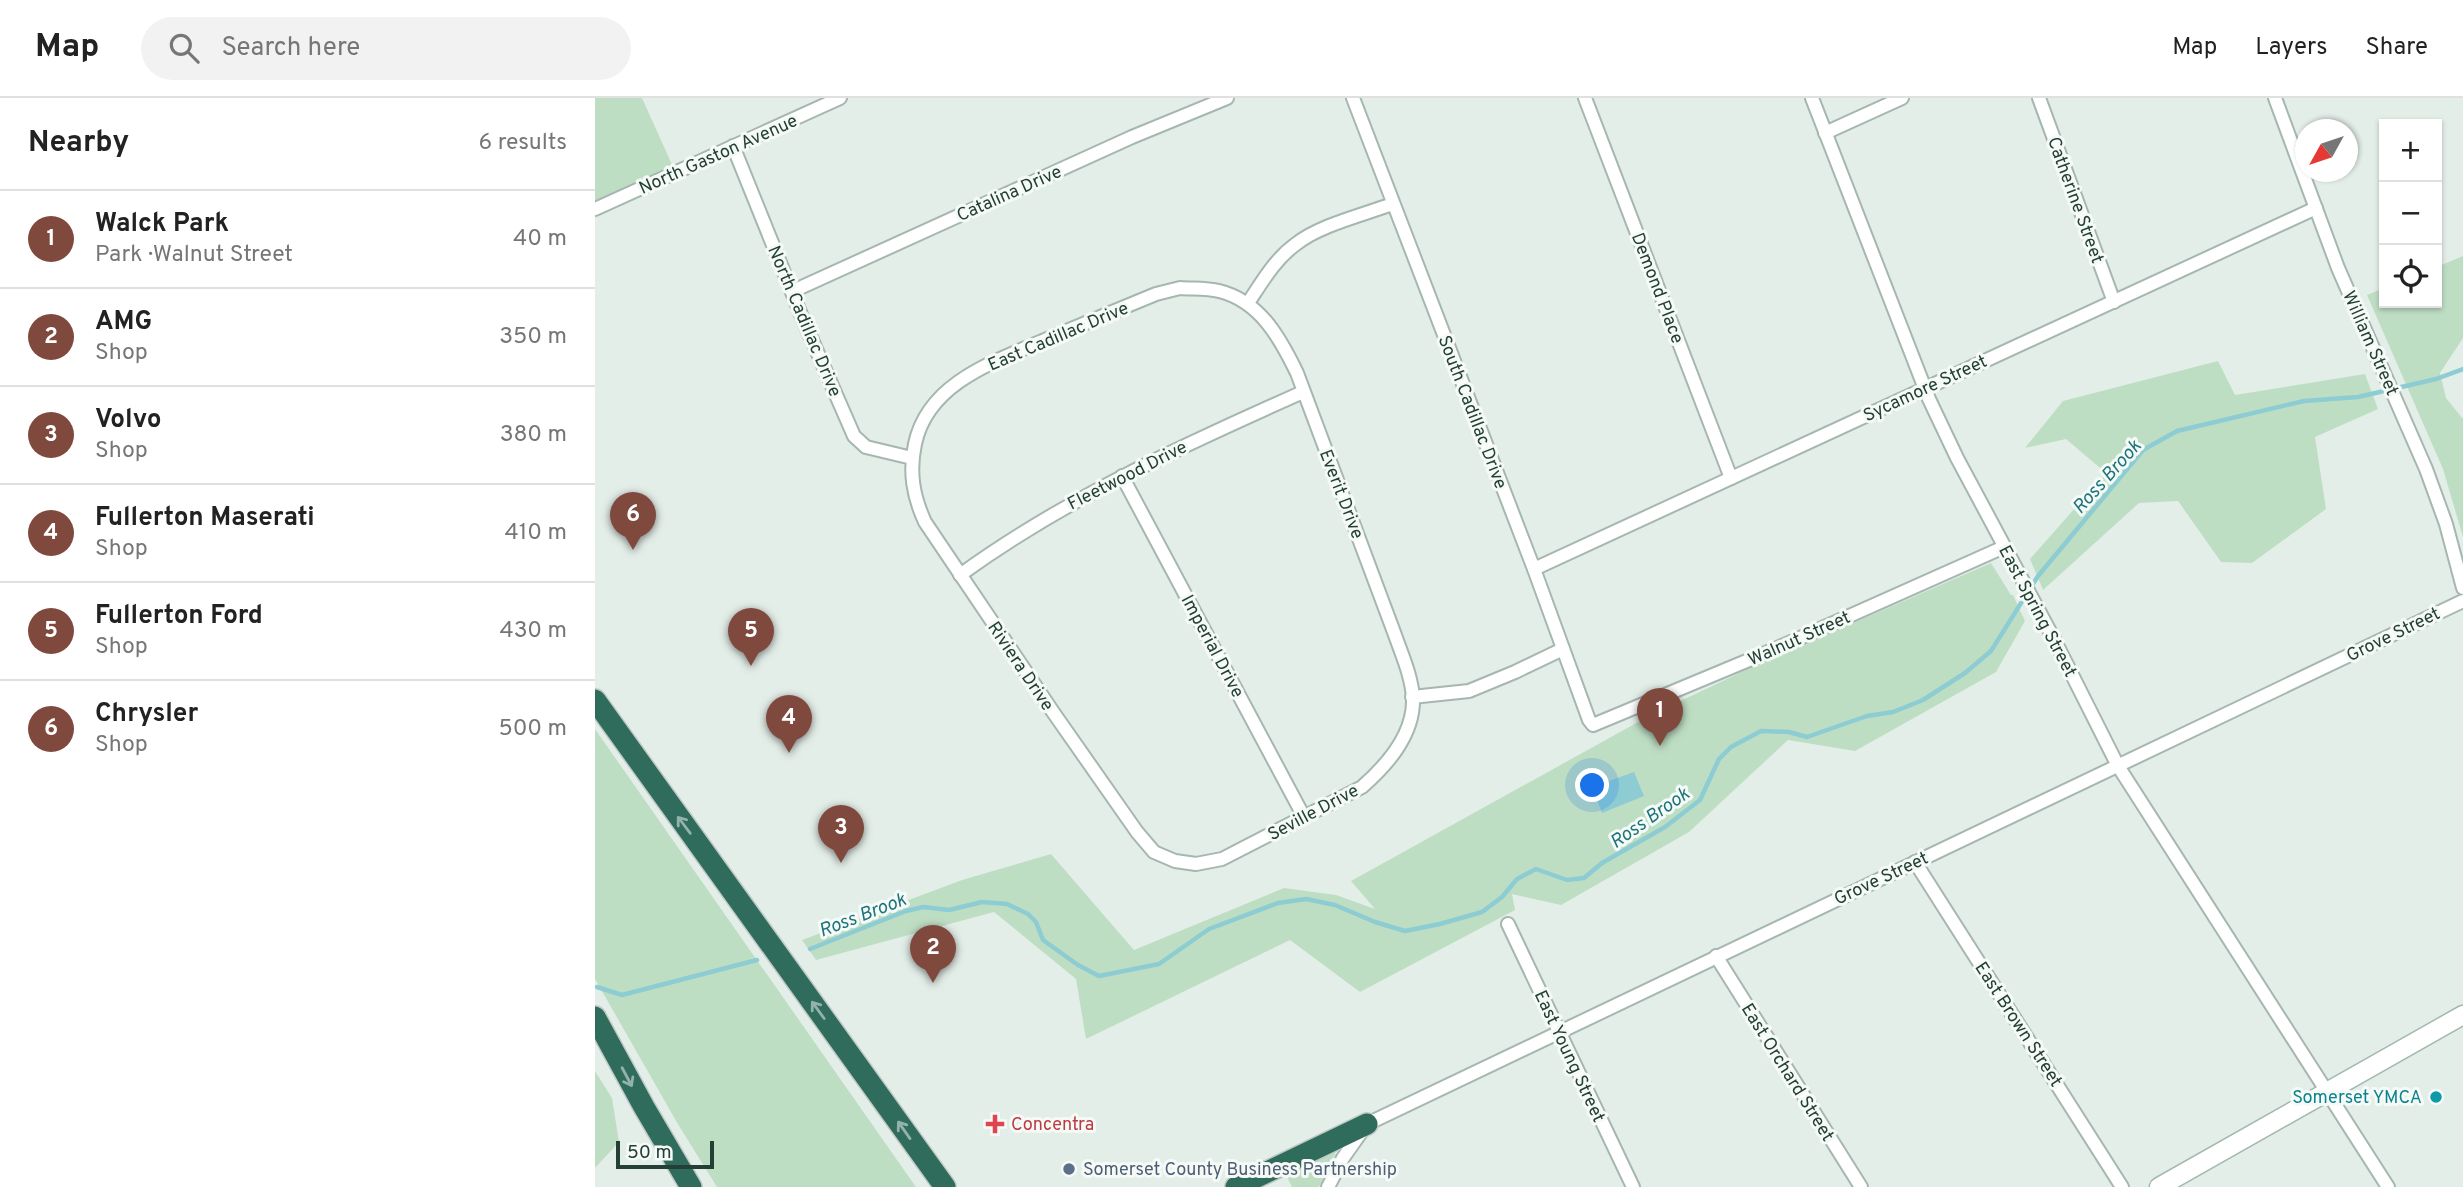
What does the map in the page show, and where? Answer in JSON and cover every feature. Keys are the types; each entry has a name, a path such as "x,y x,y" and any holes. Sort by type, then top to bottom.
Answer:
{"highway":[{"path":"595,700 945,1187"},
{"path":"595,1017 691,1187"},
{"path":"1236,1187 1271,1180 1367,1124"}],"street":[{"name":"North Gaston Avenue","path":"595,209 840,98"},
{"name":"Catalina Drive","path":"793,291 1119,143 1227,98"},
{"name":"South Cadillac Drive","path":"1353,98 1593,725"},
{"name":"Demond Place","path":"1585,98 1731,478"},
{"name":"East Spring Street","path":"1812,98 1925,388 1957,458 2118,766 2388,1187"},
{"path":"1825,133 1902,98"},
{"name":"Catherine Street","path":"2039,98 2114,302"},
{"name":"William Street","path":"2275,98 2349,293 2425,468 2446,524 2463,588"},
{"name":"North Cadillac Drive","path":"733,146 854,436 866,447 912,458"},
{"path":"1248,303 1269,271 1297,242 1392,204"},
{"name":"Sycamore Street","path":"1534,569 2316,208"},
{"name":"East Cadillac Drive","path":"912,458 919,426 937,400 973,372 1003,358 1156,294 1180,288 1217,290 1248,303"},
{"name":"Everit Drive","path":"1248,303 1263,317 1283,344 1303,392 1395,635 1409,677 1412,697"},
{"name":"Fleetwood Drive","path":"960,575 1072,502 1187,443 1303,392"},
{"name":"Riviera Drive","path":"912,458 911,478 915,500 925,522 1137,832 1154,852 1164,856"},
{"name":"Imperial Drive","path":"1122,476 1304,817"},
{"name":"Walnut Street","path":"1593,725 1773,650 2004,547"},
{"name":"Grove Street","path":"1328,1187 1343,1158 1367,1124 2463,601"},
{"path":"1412,697 1469,691 1563,649"},
{"name":"Seville Drive","path":"1164,856 1175,861 1196,864 1222,859 1362,787 1394,755 1408,725 1412,697"},
{"name":"East Brown Street","path":"1915,862 2122,1187"},
{"name":"East Young Street","path":"1508,924 1633,1187"},
{"name":"East Orchard Street","path":"1716,957 1861,1187"},
{"path":"2159,1187 2463,1015"}],"green space":[{"path":"595,98 642,98 674,169 595,202"},
{"path":"2463,256 2463,338 2440,373 2446,398 2463,419 2463,537 2443,469 2367,295 2379,290 2379,308 2442,308 2442,265"},
{"path":"2218,361 2235,395 2365,374 2378,409 2315,437 2326,509 2252,563 2221,562 2178,501 2139,503 2043,590 2030,559 2106,473 2066,439 2025,448 2063,401"},
{"path":"1991,563 2013,595 2025,621 1996,672 1855,751 1788,740 1689,832 1561,905 1512,894 1515,910 1360,992 1290,940 1086,1039 1076,979 994,912 816,960 802,940 962,880 1051,854 1134,950 1284,888 1336,895 1375,909 1351,881 1649,716 1750,668"},
{"path":"595,729 916,1187 717,1187 595,979"},
{"path":"595,1071 612,1098 619,1142 595,1168"},
{"path":"1333,1151 1335,1154 1319,1187 1292,1187 1288,1179 1291,1173"}],"water":[{"path":"1634,772 1644,796 1602,813 1592,787"}],"waterway":[{"name":"Ross Brook","path":"810,949 906,911 923,907 949,910 982,902 1007,904 1028,914 1036,922 1043,940 1078,965 1099,976 1159,964 1209,929 1278,903 1306,899 1335,905 1405,931 1482,912 1502,897 1517,879 1536,869 1567,880 1584,878 1602,863 1665,827 1700,800 1719,759 1731,747 1761,731 1789,732 1807,737 1867,716 1893,712 1923,700 1965,673 1991,651 2038,576 2143,450 2177,431 2304,401 2358,397 2436,379 2463,369"},
{"name":"Ross Brook","path":"597,987 622,995 757,960"}],"place":[{"name":"Chrysler","path":"633,550"},
{"name":"Fullerton Ford","path":"751,666"},
{"name":"Walck Park","path":"1660,746"},
{"name":"Fullerton Maserati","path":"789,753"},
{"name":"Volvo","path":"841,863"},
{"name":"AMG","path":"933,983"},
{"name":"Somerset YMCA","path":"2436,1097"},
{"name":"Concentra","path":"995,1124"},
{"name":"Somerset County Business Partnership","path":"1069,1169"}]}
